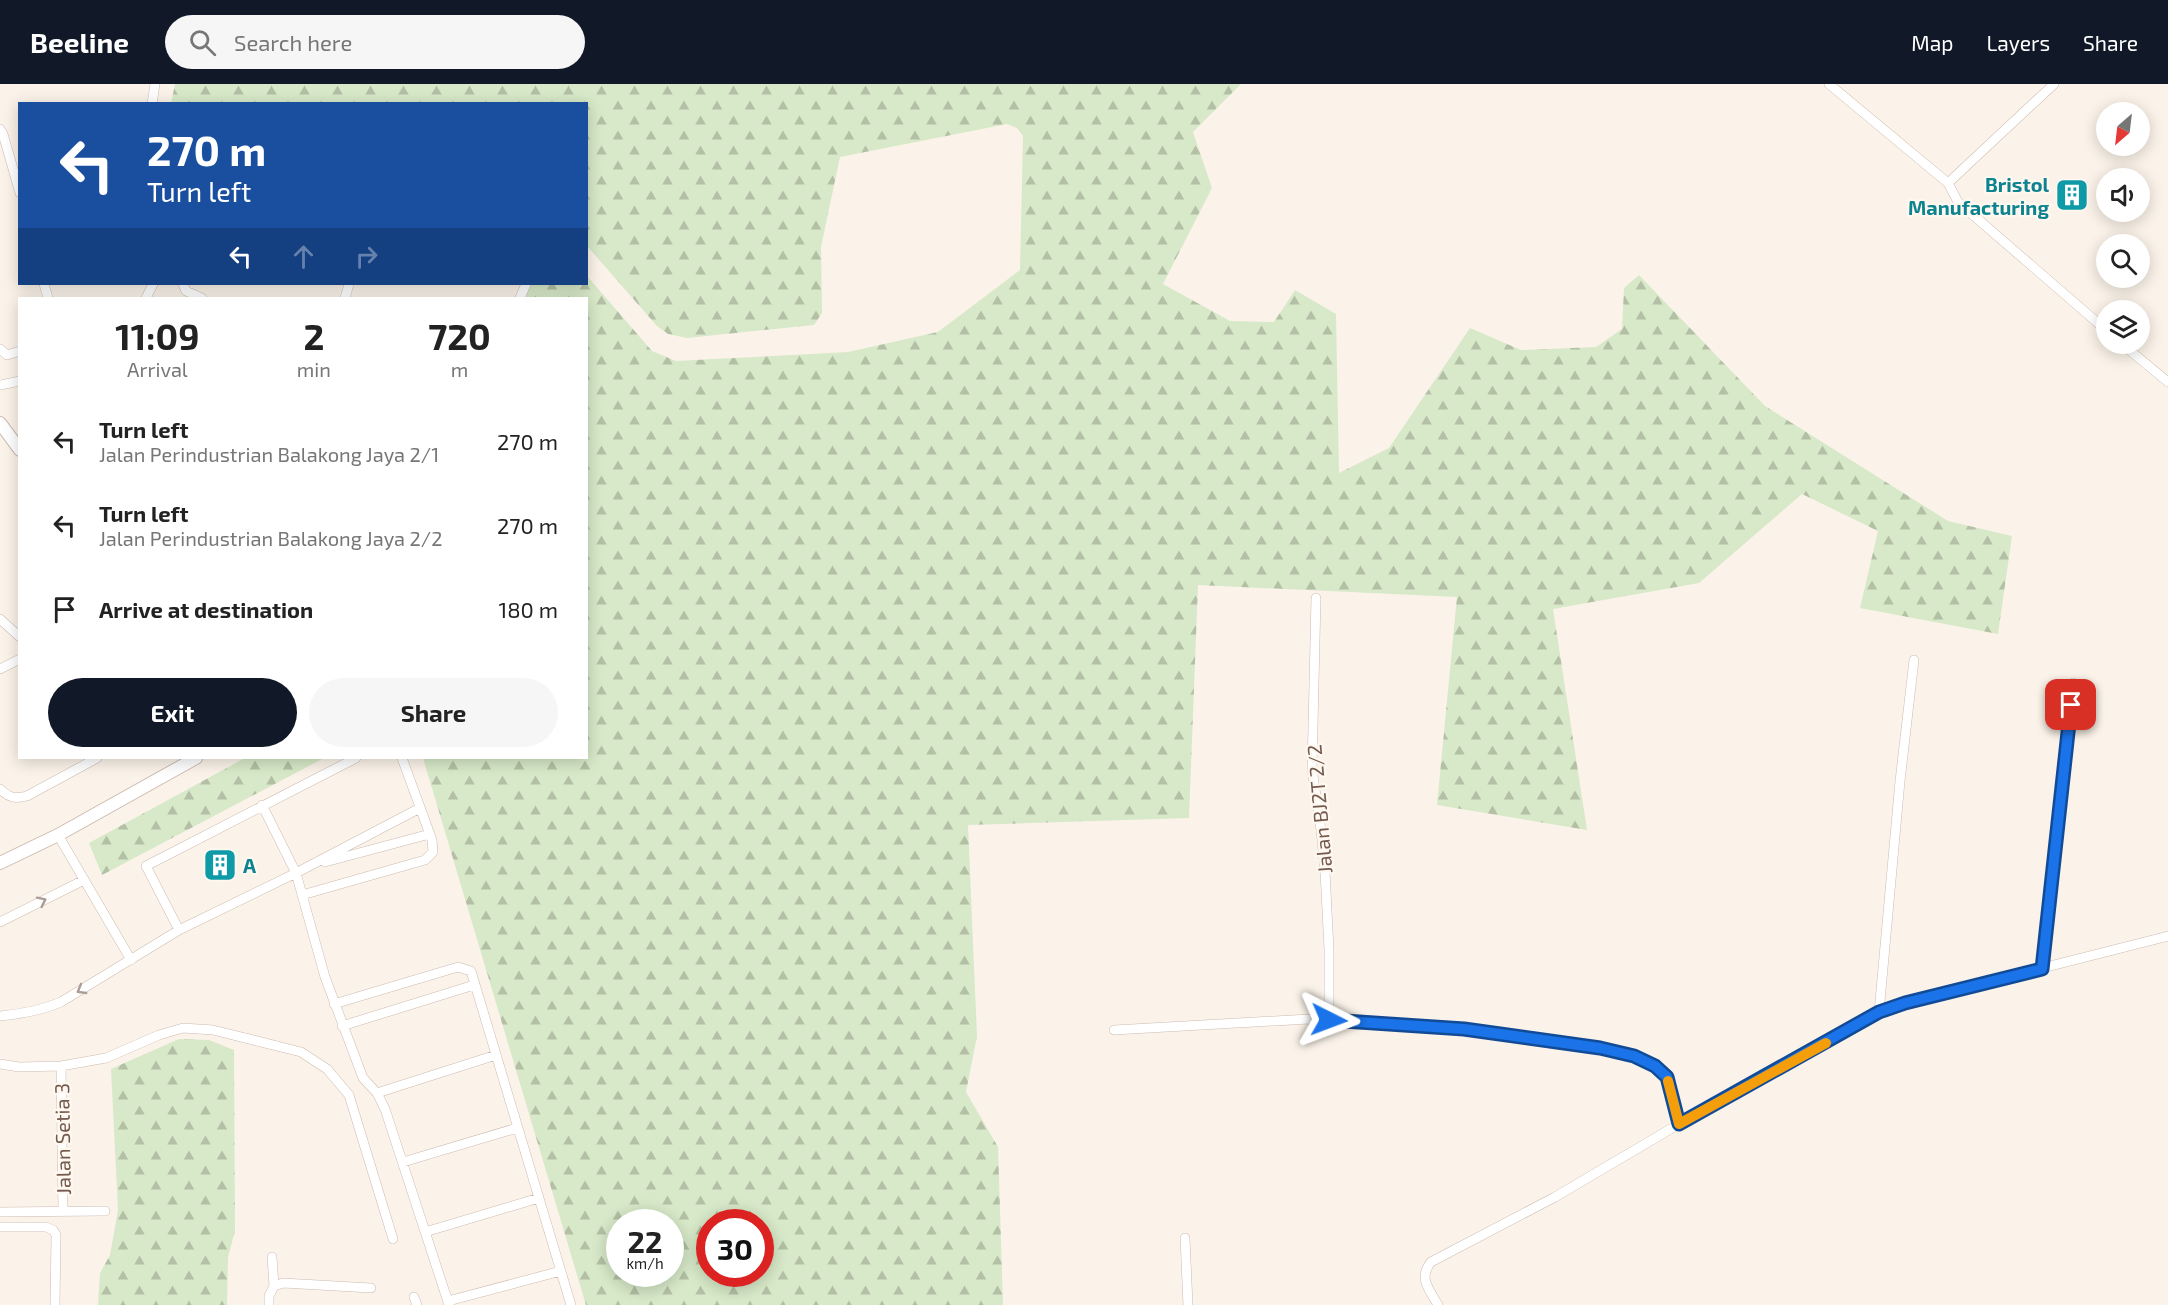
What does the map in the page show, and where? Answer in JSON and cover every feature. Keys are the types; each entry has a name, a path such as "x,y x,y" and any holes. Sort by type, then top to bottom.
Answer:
{"street":[{"path":"152,102 155,84"},
{"path":"1829,84 1948,183 1958,202 2096,321"},
{"path":"1948,183 2054,84"},
{"path":"0,129 18,186"},
{"path":"183,285 186,291 200,297"},
{"path":"0,349 7,355 18,352"},
{"path":"2134,354 2168,382"},
{"path":"0,385 18,381"},
{"path":"0,423 18,447"},
{"name":"Jalan BJ2T 2/2","path":"1316,598 1312,769 1325,871 1329,1020"},
{"path":"0,619 18,635"},
{"path":"0,669 18,660"},
{"path":"1879,1012 1900,781 1914,660"},
{"path":"2042,969 2073,683"},
{"path":"0,789 6,795 16,799 95,759"},
{"path":"2,859 58,835 194,759"},
{"path":"179,930 146,866 354,759"},
{"path":"302,895 426,860 433,852 430,834 402,759"},
{"path":"262,805 296,873 334,1004 363,1078 386,1109 448,1303 561,1271"},
{"path":"0,1016 43,1010 61,1002 179,930 308,867 420,807"},
{"path":"308,867 430,834"},
{"path":"58,835 131,960"},
{"path":"0,922 84,880"},
{"path":"1438,1305 1424,1279 1424,1269 1431,1262 1555,1197 1679,1124 1879,1012 1905,1003 2168,936"},
{"path":"334,1004 458,967 471,971 571,1305"},
{"path":"342,1026 474,985"},
{"path":"1114,1030 1271,1020 1329,1020 1464,1029 1600,1048 1634,1056 1655,1066 1667,1077 1679,1124"},
{"path":"0,1064 19,1067 61,1066 106,1058 159,1035 183,1028 213,1030 301,1052 327,1069 349,1095 393,1239"},
{"path":"377,1094 496,1055"},
{"name":"Jalan Setia 3","path":"61,1066 63,1211"},
{"path":"403,1162 517,1128"},
{"path":"425,1232 539,1198"},
{"path":"0,1212 105,1211"},
{"path":"0,1227 46,1227 53,1230 56,1235 55,1305"},
{"path":"1185,1238 1188,1305"},
{"path":"269,1305 269,1296 274,1286 272,1257"},
{"path":"274,1286 283,1282 371,1288"}],"green space":[{"path":"175,84 1241,84 1193,132 1212,188 1163,284 1230,321 1274,322 1295,290 1336,314 1339,473 1389,448 1470,328 1521,350 1596,347 1622,329 1624,288 1639,275 1765,406 1948,521 2012,536 1998,634 1860,608 1878,531 1802,494 1699,583 1553,609 1587,830 1437,805 1457,597 1198,585 1189,818 968,825 977,1036 966,1092 998,1147 1003,1305 586,1305 423,759 588,759 588,297 524,297 529,285 588,285 588,277 652,351 676,361 848,352 938,332 1020,270 1023,136 1017,128 1007,124 840,157 821,247 822,313 814,325 687,338 668,334 657,326 588,247 588,102 171,102"},
{"path":"243,759 322,759 102,875 89,843"},
{"path":"179,1039 209,1040 234,1050 235,1231 228,1257 227,1305 98,1305 100,1273 110,1255 118,1210 111,1069"}],"slow traffic":[{"path":"1668,1081 1679,1124 1826,1043"}],"place":[{"name":"Bristol Manufacturing","path":"2072,195"},
{"name":"A","path":"220,865"}],"route":[{"path":"1329,1020 1418,1024 1515,1035 1600,1048 1634,1056 1655,1066 1667,1077 1679,1124 1879,1012 1905,1003 2042,969 2071,705"}]}
